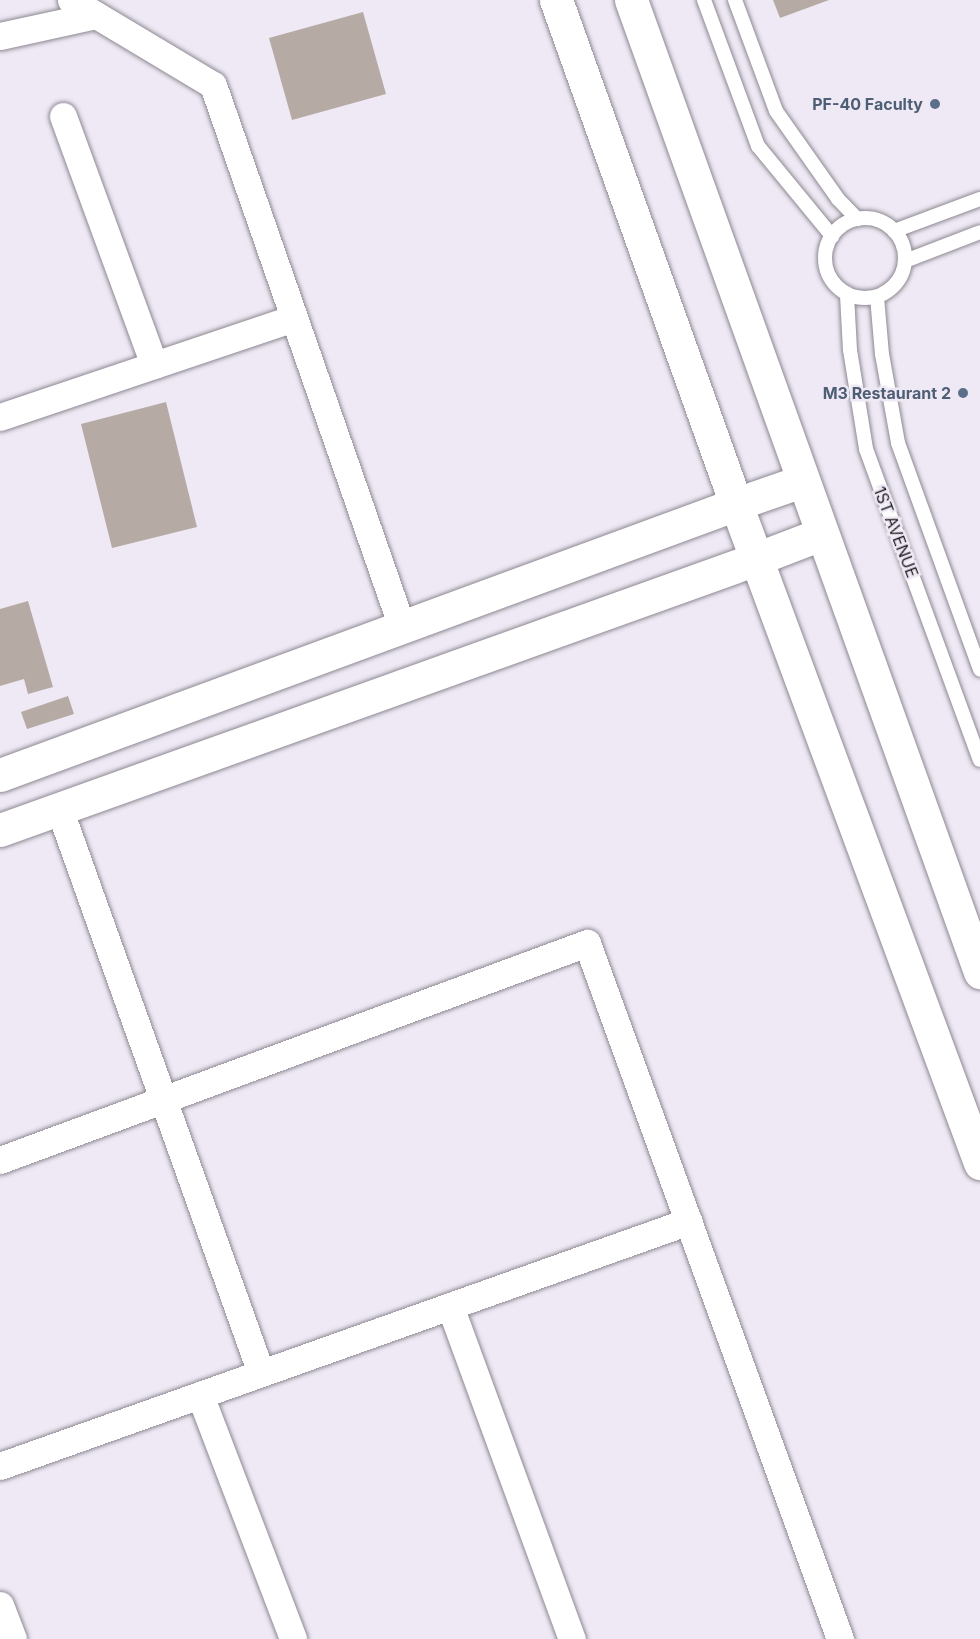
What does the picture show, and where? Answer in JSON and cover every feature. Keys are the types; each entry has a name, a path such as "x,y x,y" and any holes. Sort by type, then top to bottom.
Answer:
{"main road":[{"path":"556,0 756,559 980,1163"},
{"path":"631,0 980,972"},
{"path":"0,775 802,481"},
{"path":"0,830 821,534"}],"street":[{"path":"71,0 100,8 213,85 402,627"},
{"path":"0,36 100,8"},
{"path":"63,116 154,365"},
{"path":"0,417 294,318"},
{"path":"59,808 261,1373"},
{"path":"0,1160 587,943 840,1639"},
{"path":"0,1466 689,1221"},
{"path":"450,1306 572,1639"},
{"path":"200,1395 293,1639"},
{"path":"0,1605 13,1639"}],"lane":[{"path":"704,0 758,146 831,236"},
{"path":"735,0 776,111 838,199 857,219"},
{"path":"894,231 980,199"},
{"path":"857,219 883,222 894,231 903,245 905,261 901,276 895,285 878,297 857,298 847,295 838,289 826,271 825,250 831,236 843,225 857,219"},
{"path":"905,261 980,232"},
{"name":"1ST AVENUE","path":"847,295 850,350 866,449 980,760"},
{"name":"1ST AVENUE","path":"878,297 882,354 898,443 980,670"}],"building":[{"path":"773,0 829,0 780,18"},
{"path":"363,12 386,94 292,120 269,38"},
{"path":"166,402 197,527 112,548 81,424"},
{"path":"28,601 53,687 28,694 24,679 0,686 0,609"},
{"path":"68,696 74,714 27,729 21,712"}],"place":[{"name":"PF-40 Faculty","path":"935,104"},
{"name":"M3 Restaurant 2","path":"963,393"}]}
